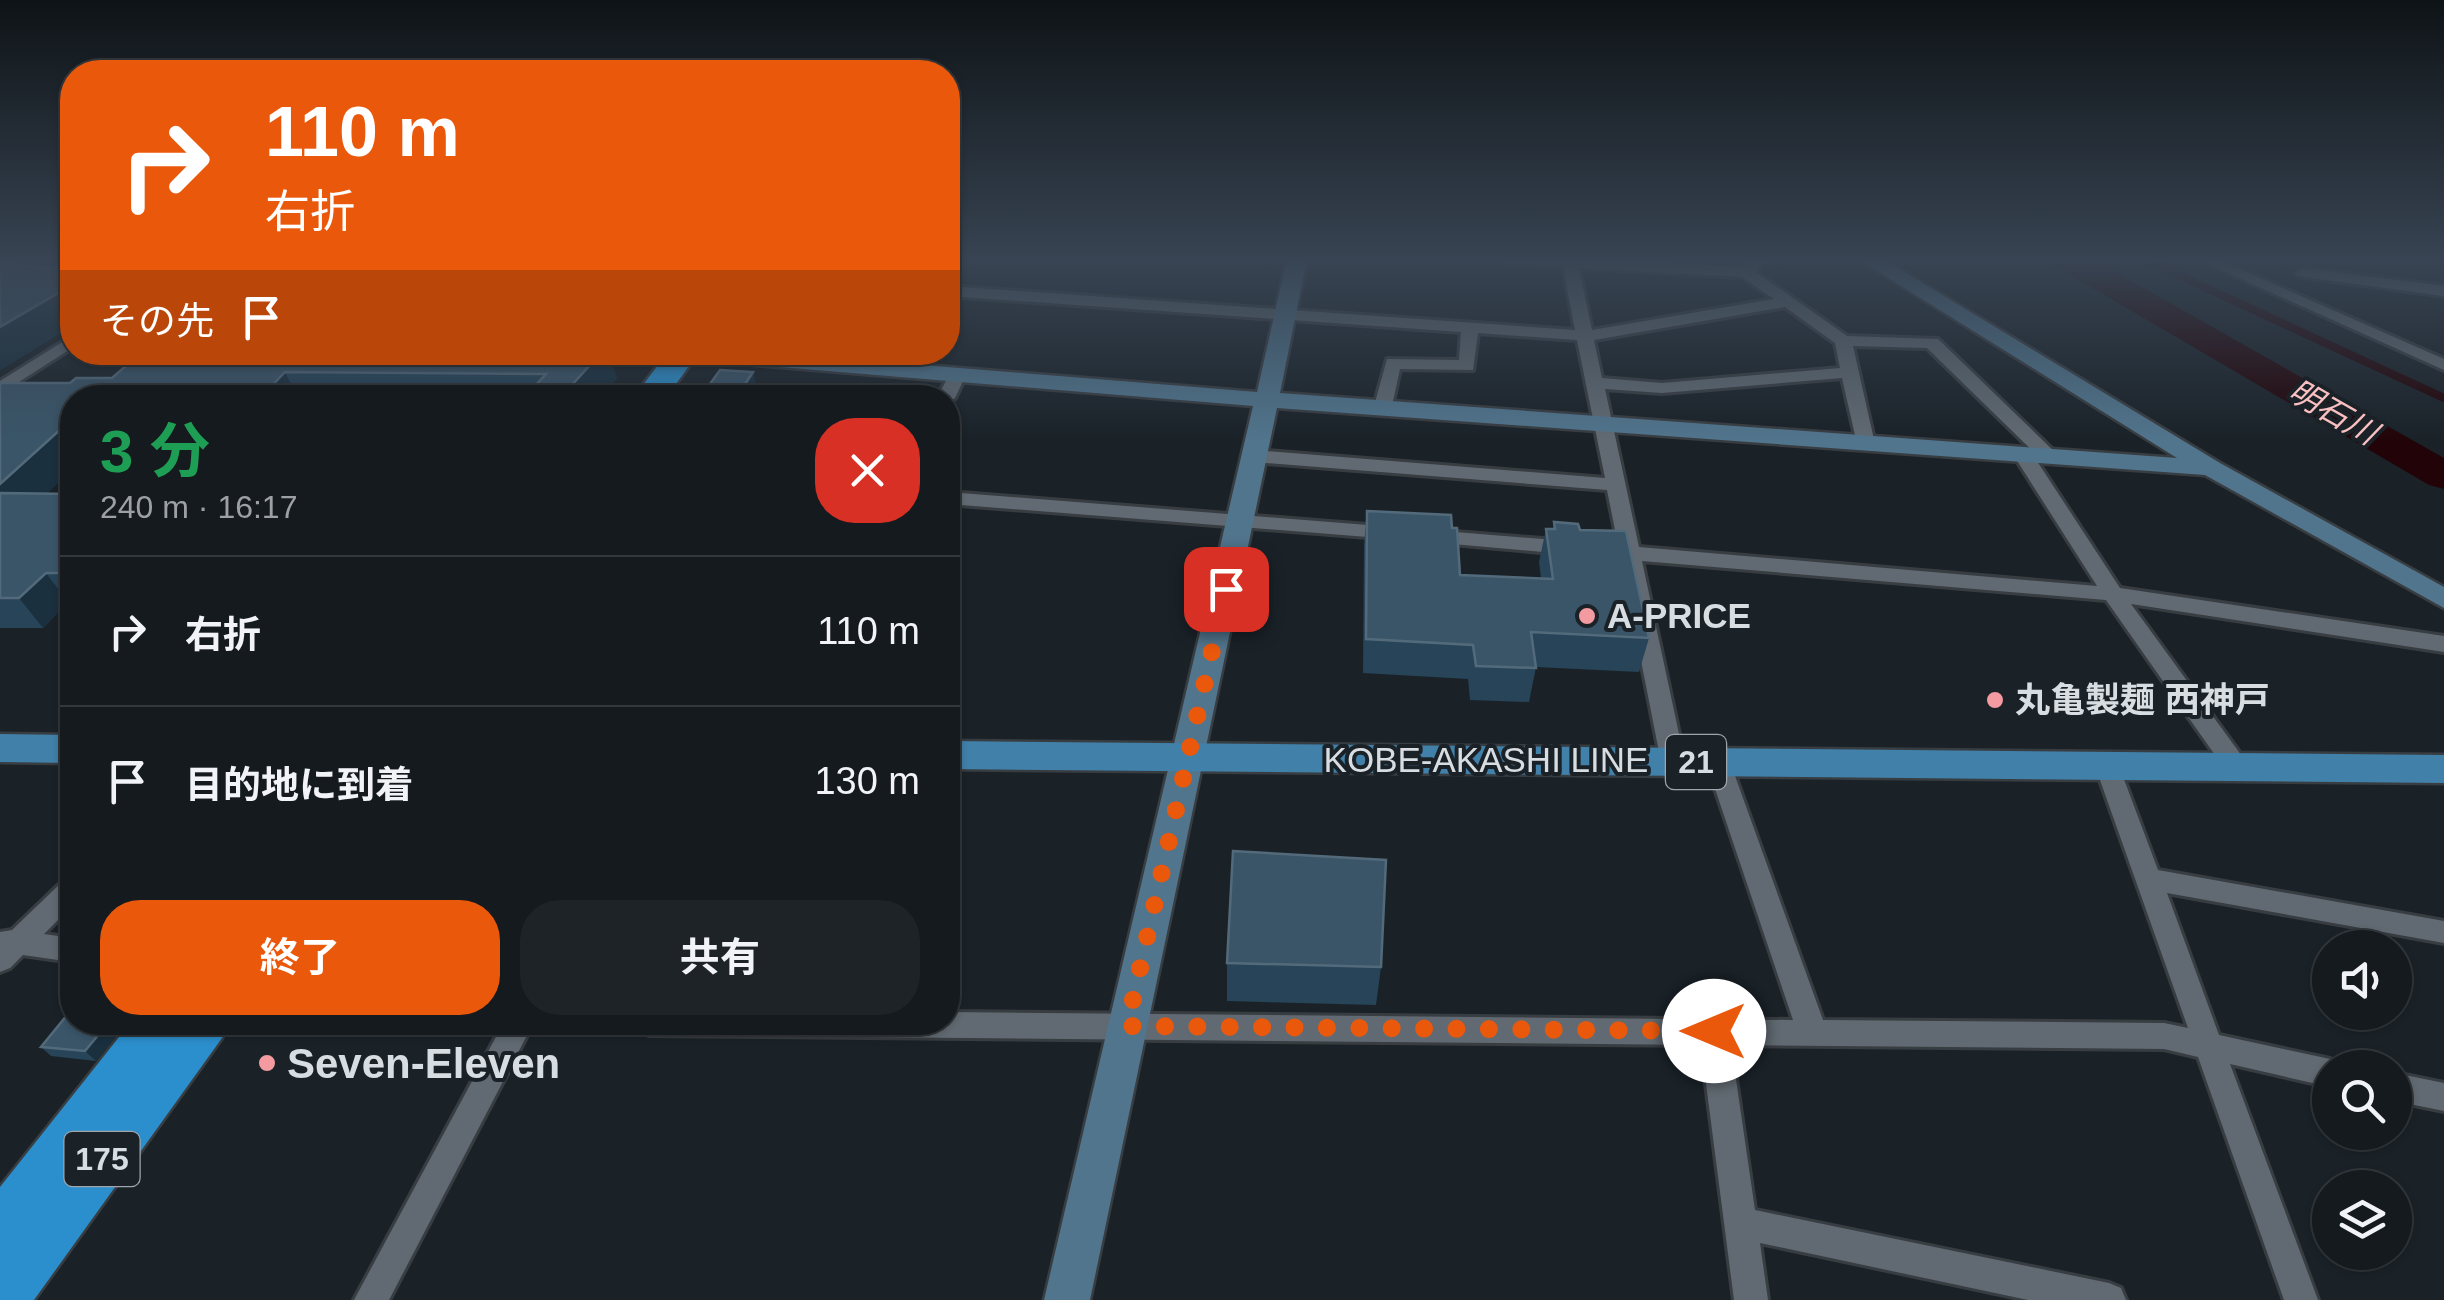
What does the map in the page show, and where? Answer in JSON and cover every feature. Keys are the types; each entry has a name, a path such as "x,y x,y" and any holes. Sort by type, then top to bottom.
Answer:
{"highway":[{"path":"661,385 681,365"},
{"name":"175","path":"0,1234 153,1035"},
{"name":"175","path":"0,1296 194,1035"}],"main road":[{"path":"0,748 60,749"},
{"name":"KOBE-AKASHI LINE","path":"960,755 2444,769"}],"street":[{"path":"1067,1300 1190,758 1265,397 1287,320"},
{"path":"1353,320 1586,336 1683,320"},
{"path":"1582,320 1673,762"},
{"path":"1812,320 1843,342 1932,343 2050,458"},
{"path":"1973,320 2210,468 2444,599"},
{"path":"2342,320 2444,365"},
{"path":"1383,406 1393,362 1467,366 1470,328"},
{"path":"1843,342 1866,444"},
{"path":"2425,356 2444,344"},
{"path":"0,388 60,349"},
{"path":"891,365 945,385"},
{"path":"1594,382 1662,388 1850,372"},
{"path":"960,387 1265,397 2210,468"},
{"path":"1253,456 1618,485"},
{"path":"2024,456 2114,594 2238,770"},
{"path":"960,499 2114,594 2444,644"},
{"path":"1718,762 1813,1034"},
{"path":"2106,766 2301,1300"},
{"path":"2148,879 2444,932"},
{"path":"6,947 60,899"},
{"path":"6,947 60,949"},
{"path":"960,1025 2164,1036 2312,1069"},
{"path":"1714,1031 1751,1300"},
{"path":"371,1300 513,1035"},
{"path":"2412,1090 2444,1097"},
{"path":"1740,1223 2109,1300"}],"building":[{"path":"127,365 590,365 572,385 536,385 546,374 285,372 272,385 60,385 60,430 0,484 0,383 70,383 76,378 112,378"},
{"path":"720,370 753,372 744,385 709,385"},
{"path":"0,493 60,494 60,573 46,573 19,598 0,598"},
{"path":"1367,511 1451,515 1452,528 1457,528 1460,575 1553,579 1546,529 1555,529 1554,522 1578,524 1580,530 1626,531 1649,638 1531,632 1536,668 1476,666 1473,645 1366,639"},
{"path":"1233,851 1386,860 1381,967 1227,963"},
{"path":"60,1024 60,1035 98,1035 85,1051 41,1047"}],"waterway":[{"name":"明石川","path":"2172,320 2444,476"},
{"path":"2275,320 2444,398"}],"place":[{"name":"A-PRICE","path":"1587,616"},
{"name":"丸亀製麺 西神戸","path":"1995,700"},
{"name":"Seven-Eleven","path":"267,1063"}],"route":[{"path":"1226,589 1127,1026 1714,1031"}]}
